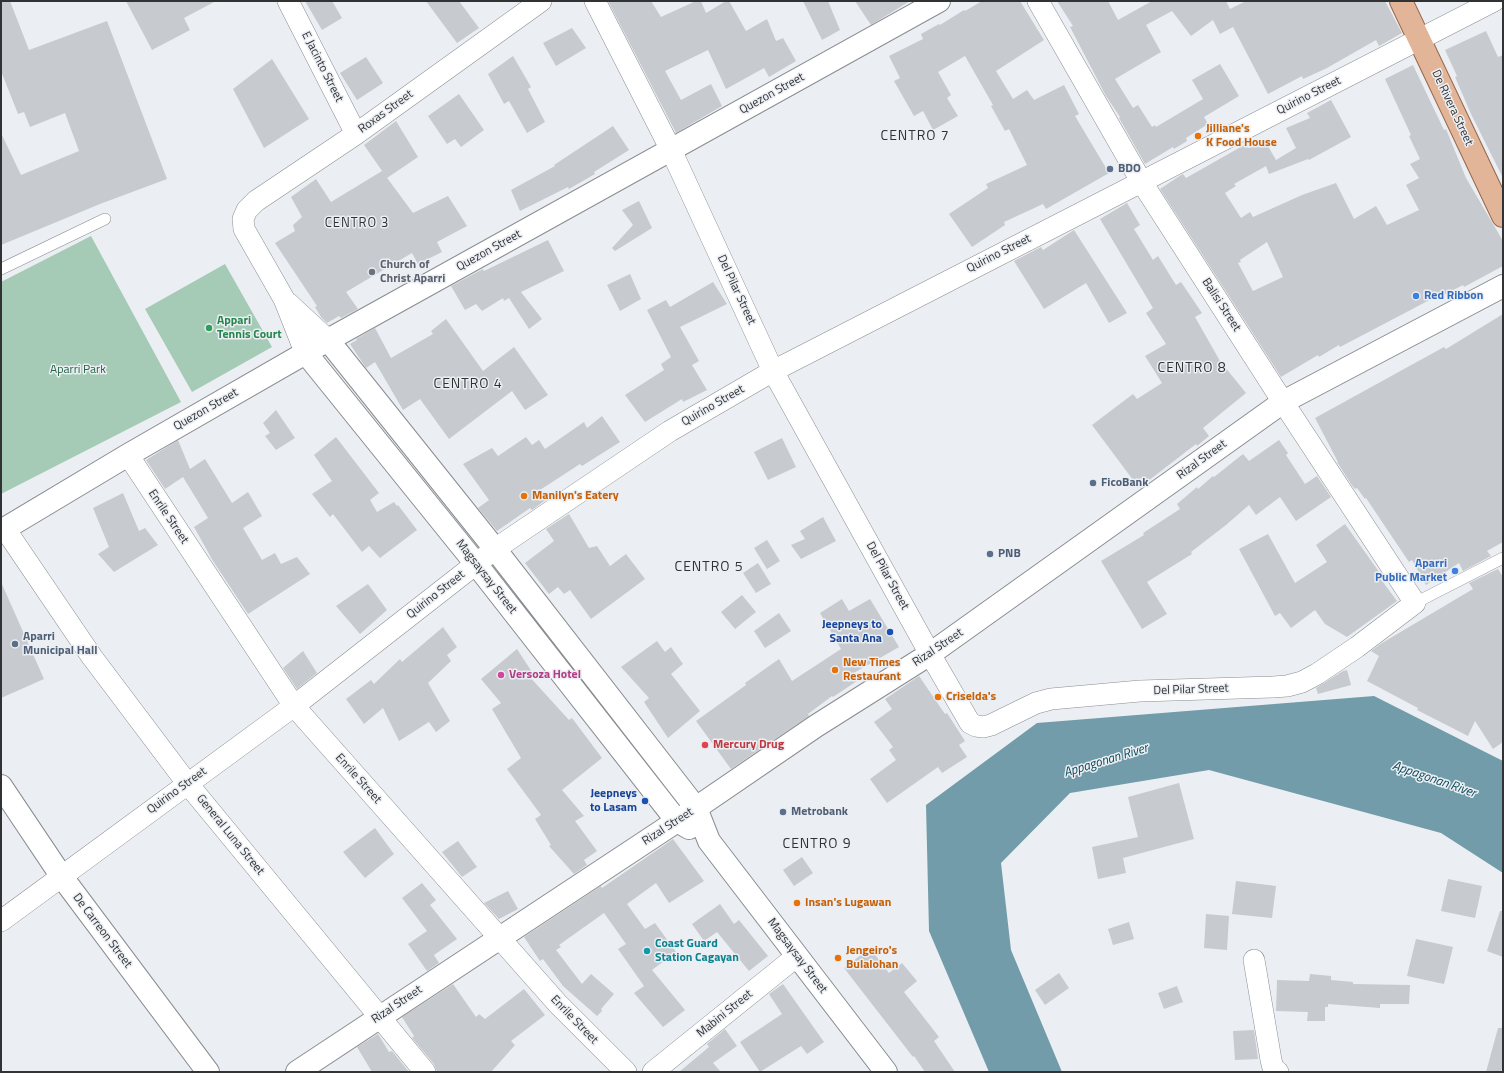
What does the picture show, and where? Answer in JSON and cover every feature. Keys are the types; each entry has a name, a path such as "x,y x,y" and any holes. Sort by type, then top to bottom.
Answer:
{"main road":[{"name":"De Rivera Street","path":"1401,1 1503,216"}],"street":[{"name":"E Jacinto Street","path":"288,1 356,134"},
{"name":"Roxas Street","path":"244,229 242,219 247,210 256,201 356,134 541,1"},
{"name":"Del Pilar Street","path":"595,1 671,150 773,371 930,654 970,723 983,727 991,725 1036,703 1051,699 1140,692 1273,687 1287,686 1302,682 1318,674 1357,647 1415,603"},
{"name":"Quezon Street","path":"3,530 305,352 939,1"},
{"name":"Balisi Street","path":"1038,1 1141,182 1415,603"},
{"name":"Quirino Street","path":"1,921 187,783 294,706 495,549 670,431 773,371 1494,1"},
{"name":"Magsaysay Street","path":"244,229 284,299 305,352 476,564 677,821 709,841"},
{"name":"Rizal Street","path":"297,1072 499,937 677,821 816,726 930,654 1283,402 1503,286"},
{"name":"Magsaysay Street","path":"284,299 328,340 495,549 696,808 709,841 886,1072"},
{"name":"Enrile Street","path":"128,455 294,706 558,1004 626,1072"},
{"name":"General Luna Street","path":"3,530 92,657 187,783 425,1072"},
{"name":"De Carreon Street","path":"1,786 62,877 208,1072"},
{"name":"Mabini Street","path":"653,1072 797,956"},
{"path":"1254,960 1271,1060 1273,1068 1278,1072"}],"lane":[{"path":"1,269 105,219"},
{"path":"1415,603 1503,558"}],"green space":[{"name":"Aparri Park","path":"91,236 181,402 1,494 1,282"},
{"name":"Appari Tennis Court","path":"225,264 272,347 192,392 145,309"}],"water":[{"name":"Appagonan River","path":"1374,696 1503,761 1503,873 1441,833 1209,770 1070,793 1001,863 1011,950 1062,1072 989,1072 929,931 926,805 1037,723"}],"building":[{"path":"1,1 10,1 29,50 107,21 167,179 100,204 1,245 1,133 21,175 79,151 65,113 30,127 24,112 18,114 1,71"},
{"path":"126,1 216,1 184,18 190,30 152,50"},
{"path":"305,1 332,1 342,18 322,30"},
{"path":"426,1 459,1 479,28 457,43"},
{"path":"608,1 651,1 661,17 696,1 701,1 706,13 726,1 729,1 746,31 767,19 776,41 783,38 796,61 769,77 764,68 726,89 708,50 665,71 681,100 711,84 722,106 676,133"},
{"path":"803,1 828,1 840,30 822,40"},
{"path":"855,1 910,1 871,25"},
{"path":"982,1 1020,1 1044,40 996,71 1013,99 1027,90 1034,100 1064,85 1079,114 1075,116 1109,173 1046,209 1043,204 1004,222 1005,225 972,247 949,214 988,188 986,184 1027,165 1009,129 1005,131 991,106 993,105 965,56 938,72 951,95 947,98 958,116 933,130 923,111 914,116 894,81 900,78 889,56 923,39 921,34"},
{"path":"1057,1 1108,1 1118,20 1152,1 1226,1 1230,9 1246,1 1385,1 1402,33 1379,46 1376,40 1327,68 1303,79 1302,76 1268,94 1233,27 1220,34 1213,20 1191,36 1172,11 1146,25 1161,52 1115,79 1133,108 1138,105 1152,127 1155,125 1156,127 1203,99 1192,80 1220,64 1239,96 1204,117 1208,124 1186,138 1187,141 1174,149 1173,147 1145,164 1119,118 1120,117 1106,96 1070,27 1073,26"},
{"path":"572,28 586,48 556,66 543,43"},
{"path":"1486,31 1498,57 1503,55 1503,178 1471,114 1455,77 1457,76 1445,50"},
{"path":"513,56 531,87 528,89 545,122 527,133 509,101 504,104 488,74"},
{"path":"366,57 383,83 357,100 340,73"},
{"path":"272,59 309,119 264,148 233,89"},
{"path":"1413,65 1444,130 1446,129 1466,178 1503,241 1503,266 1464,287 1463,285 1442,296 1441,294 1340,347 1339,345 1319,357 1318,355 1281,377 1160,189 1181,175 1183,174 1186,178 1246,144 1248,148 1265,141 1276,160 1296,148 1286,128 1310,118 1307,113 1331,100 1351,137 1309,160 1308,159 1269,174 1266,166 1234,184 1236,186 1225,193 1241,218 1250,212 1253,217 1302,195 1336,183 1354,219 1376,206 1387,225 1419,210 1406,185 1419,178 1410,164 1420,159 1409,136 1411,135 1385,79","holes":["1267,242 1283,277 1253,291 1238,263 1241,262 1240,260"]},
{"path":"459,94 484,130 461,147 455,139 447,144 428,116"},
{"path":"396,121 418,157 387,178 364,145"},
{"path":"613,126 629,150 594,172 595,174 569,189 568,187 520,211 511,190 555,166 554,165"},
{"path":"382,171 413,213 448,196 467,226 437,242 442,252 418,264 412,253 346,292 358,309 341,318 339,316 327,323 321,317 315,307 317,306 275,243 295,231 293,225 302,217 291,197 316,179 331,202"},
{"path":"639,201 652,228 615,251 612,248 633,225 622,210"},
{"path":"1127,203 1140,225 1134,229 1153,260 1158,256 1176,285 1181,282 1202,313 1195,317 1220,361 1246,393 1203,428 1209,436 1197,446 1196,444 1139,488 1092,425 1133,394 1137,399 1162,383 1145,356 1166,344 1146,313 1153,308 1100,219"},
{"path":"1074,230 1127,313 1109,323 1086,283 1044,309 1014,261 1041,247 1043,250"},
{"path":"548,240 564,271 521,292 542,319 529,329 509,298 504,301 503,298 482,311 476,304 465,310 451,286 483,269 484,271"},
{"path":"630,274 641,299 620,311 607,285"},
{"path":"713,282 727,304 680,327 699,361 692,365 707,390 683,402 682,399 645,422 625,395 664,370 661,364 671,357 647,310 666,300 670,307"},
{"name":"Aparri Public Market","path":"1503,314 1503,542 1487,551 1491,556 1463,571 1459,563 1426,585 1412,560 1409,562 1366,498 1365,499 1357,488 1355,489 1351,484 1337,462 1315,418 1444,347 1446,349"},
{"path":"446,319 483,371 514,347 548,395 525,410 512,391 449,439 420,399 403,410 375,362 366,368 350,344 375,328 391,358 433,334 431,331"},
{"path":"276,410 295,438 276,450 265,436 270,433 263,423"},
{"path":"602,416 620,442 582,466 580,464 540,490 547,499 532,510 530,508 497,531 478,508 489,500 463,464 492,448 498,456 526,437 532,445 539,440 545,449 584,422 587,428"},
{"path":"336,437 379,493 370,500 377,512 394,502 417,530 380,558 369,546 362,552 333,514 330,517 312,494 332,481 314,455"},
{"path":"782,438 796,467 768,480 754,452"},
{"path":"178,440 190,469 205,459 232,503 248,492 262,516 243,528 262,560 275,553 281,564 297,557 310,574 248,614 213,561 194,527 208,518 183,477 165,489 146,460"},
{"path":"1279,440 1288,453 1286,455 1305,484 1317,476 1331,497 1296,521 1280,497 1256,515 1249,505 1191,552 1192,554 1147,582 1167,614 1142,629 1101,561 1144,535 1143,533 1180,509 1177,504 1197,487 1198,489 1243,454 1249,461"},
{"path":"123,493 139,531 145,528 158,545 114,572 98,554 109,547 93,508"},
{"path":"569,514 589,548 597,546 610,566 626,554 645,579 591,619 570,590 564,594 558,587 549,594 525,563 554,541 546,529"},
{"path":"823,517 836,541 801,559 791,545 805,539 800,531"},
{"path":"1345,524 1382,576 1380,578 1397,601 1347,637 1325,624 1315,610 1291,628 1280,613 1275,616 1239,549 1268,534 1295,583 1327,562 1316,545"},
{"path":"767,540 780,561 767,569 754,548"},
{"path":"758,563 771,584 756,593 743,573"},
{"path":"1498,569 1503,577 1503,742 1493,749 1475,721 1468,736 1417,710 1418,708 1367,681 1379,656 1371,651 1473,589 1469,583"},
{"name":"Aparri Municipal Hall","path":"1,582 44,679 1,698"},
{"path":"368,584 387,610 360,634 336,606"},
{"path":"742,595 756,612 735,629 721,612"},
{"path":"842,599 849,611 870,599 899,647 852,674 857,681 833,697 832,696 808,714 809,716 731,769 696,721 779,659 792,681 841,649 820,613"},
{"path":"779,613 791,631 765,648 754,631"},
{"path":"443,627 457,647 447,655 451,661 428,683 450,721 436,732 429,722 399,741 383,708 364,724 346,699 371,680 374,684 400,659 402,662"},
{"path":"657,641 665,652 671,647 683,664 671,674 700,711 668,738 644,702 649,698 621,667"},
{"path":"517,649 532,672 528,675 569,720 572,718 602,758 562,790 584,816 575,821 597,851 584,860 587,865 574,874 549,846 551,845 535,819 541,815 507,769 521,758 492,709 501,703 481,679"},
{"path":"303,651 317,673 297,689 283,668"},
{"path":"1347,670 1351,685 1318,694 1316,688"},
{"path":"919,676 945,714 947,713 965,741 959,745 967,757 942,773 938,767 887,803 870,779 896,760 889,750 893,747 874,722 892,709 885,699"},
{"path":"1179,783 1194,839 1123,858 1126,873 1098,879 1092,847 1138,837 1128,797"},
{"path":"375,828 394,854 365,878 343,852"},
{"path":"673,839 704,881 669,903 656,883 627,904 645,929 655,923 676,952 652,970 685,1010 663,1027 634,993 644,986 618,949 626,944 604,913 559,945 561,947 556,950 582,984 591,974 614,994 597,1016 563,986 543,959 540,961 524,937 601,886 602,888"},
{"path":"458,841 477,867 462,877 442,852"},
{"path":"802,857 813,873 794,886 783,870"},
{"path":"1448,879 1482,886 1475,918 1441,911"},
{"path":"1236,881 1276,886 1272,918 1232,914"},
{"path":"422,883 436,900 430,905 457,939 434,955 439,963 427,971 408,944 427,931 402,898"},
{"path":"508,891 518,909 499,919 484,903"},
{"path":"720,904 734,924 739,920 768,956 749,971 717,932 704,941 692,924"},
{"path":"1500,911 1503,911 1503,957 1487,951"},
{"path":"1206,914 1229,916 1227,950 1204,948"},
{"path":"1129,922 1134,939 1113,945 1108,929"},
{"path":"1416,939 1453,947 1444,984 1407,976"},
{"path":"870,948 889,973 902,963 917,981 904,992 939,1037 934,1041 955,1072 925,1072 844,968"},
{"path":"1059,973 1069,988 1045,1005 1035,990"},
{"path":"1310,974 1331,976 1331,980 1353,982 1353,984 1410,985 1409,1004 1380,1004 1380,1008 1328,1004 1328,1007 1325,1007 1325,1021 1307,1021 1308,1012 1276,1011 1277,980 1309,981"},
{"path":"453,984 476,1017 479,1014 485,1019 524,989 545,1015 511,1041 515,1045 491,1072 437,1072 434,1064 412,1038 414,1036 402,1017"},
{"path":"783,984 824,1042 807,1054 801,1046 760,1072 740,1042 782,1014 769,994"},
{"path":"1177,986 1183,1002 1164,1009 1158,993"},
{"path":"1498,1028 1503,1028 1503,1065 1501,1072 1486,1072"},
{"path":"725,1029 737,1046 713,1063 721,1072 679,1072 709,1047 707,1044"},
{"path":"1254,1030 1258,1059 1235,1060 1233,1031"},
{"path":"378,1034 389,1052 392,1051 409,1072 372,1072 357,1047"}],"place":[{"name":"Jilliane's K Food House","path":"1198,136"},
{"name":"BDO","path":"1110,169"},
{"name":"Church of Christ Aparri","path":"372,272"},
{"name":"Red Ribbon","path":"1416,296"},
{"name":"Appari Tennis Court","path":"209,328"},
{"name":"FicoBank","path":"1093,483"},
{"name":"Manilyn's Eatery","path":"524,496"},
{"name":"PNB","path":"990,554"},
{"name":"Aparri Public Market","path":"1455,571"},
{"name":"Jeepneys to Santa Ana","path":"890,632"},
{"name":"Aparri Municipal Hall","path":"15,644"},
{"name":"New Times Restaurant","path":"835,670"},
{"name":"Versoza Hotel","path":"501,675"},
{"name":"Criselda's","path":"938,697"},
{"name":"Mercury Drug","path":"705,745"},
{"name":"Jeepneys to Lasam","path":"645,801"},
{"name":"Metrobank","path":"783,812"},
{"name":"Insan's Lugawan","path":"797,903"},
{"name":"Coast Guard Station Cagayan","path":"647,951"},
{"name":"Jengeiro's Bulalohan","path":"838,958"}],"district":[{"name":"CENTRO 7","path":"915,137"},
{"name":"CENTRO 3","path":"357,224"},
{"name":"CENTRO 8","path":"1192,369"},
{"name":"CENTRO 4","path":"468,385"},
{"name":"CENTRO 5","path":"709,568"},
{"name":"CENTRO 9","path":"817,845"}]}
